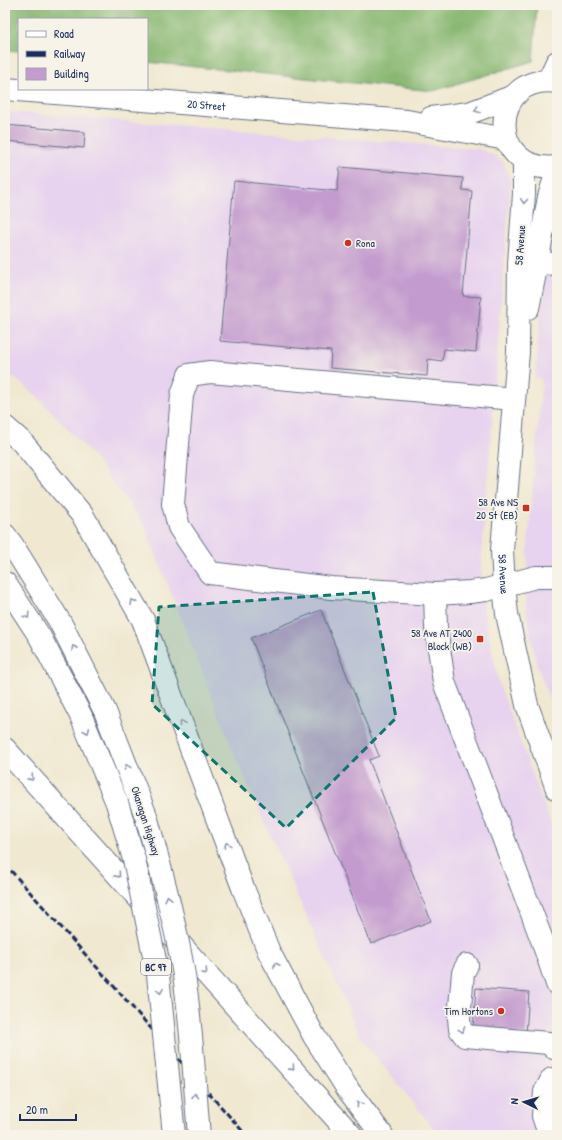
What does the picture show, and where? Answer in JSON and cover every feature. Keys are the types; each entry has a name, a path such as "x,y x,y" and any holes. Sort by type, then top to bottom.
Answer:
{"main road":[{"path":"554,75 529,85 514,96 506,109 504,124 506,139 513,152 524,162 546,168 557,167"},
{"name":"20 Street","path":"5,89 407,121 506,139"},
{"name":"20 Street","path":"407,121 469,113 514,96"},
{"name":"58 Avenue","path":"524,162 524,194 519,263 518,352 502,550 506,614 527,705 556,786"},
{"name":"58 Avenue","path":"518,352 547,263 549,197 557,171"},
{"path":"514,399 210,372 189,375 182,395 173,504 179,527 210,573 331,588 435,594 486,590 536,578 557,577"},
{"path":"5,427 22,442 83,516 143,620 243,888 269,952 314,1036 349,1091 382,1135"},
{"name":"Okanagan Highway","path":"5,535 60,622 105,711 146,816 161,868 183,970 188,1008 199,1135"},
{"name":"Okanagan Highway","path":"5,584 40,637 81,716 117,803 134,859 158,975 174,1135"},
{"path":"435,594 436,628 444,682 542,940 557,984"},
{"path":"5,749 351,1135"},
{"path":"467,964 463,973 459,1018 460,1029 465,1036 549,1043 554,1048"},
{"path":"546,1132 543,1116 545,1092 552,1080 557,1092"},
{"path":"546,1132 556,1117 557,1103"}],"highlighted area":[{"path":"373,592 396,718 286,828 152,704 159,607"}],"shaded area":[{"path":"10,112 479,149 503,162 511,180 481,563 485,617 499,684 557,840 557,1135 439,1135 361,1038 235,756 144,524 93,456 36,395 5,371 5,115"},
{"path":"548,242 557,242 557,720 536,662 526,611 528,544 542,379 535,378"}],"green space":[{"path":"5,5 537,5 533,61 433,91 148,62 148,18 18,18 18,51 5,50"}],"building":[{"path":"5,125 85,132 84,148 5,141"},
{"name":"Rona","path":"340,167 463,178 462,190 472,191 463,296 481,297 476,352 444,349 442,361 428,359 427,376 330,368 331,351 220,341 234,181 337,191"},
{"path":"321,610 379,756 369,760 431,921 371,944 251,638"},
{"name":"Tim Hortons","path":"476,988 529,992 526,1034 473,1030"}],"railway":[{"path":"5,864 246,1135"}],"place":[{"name":"Rona","path":"348,243"},
{"name":"58 Ave NS 20 St (EB)","path":"526,508"},
{"name":"58 Ave AT 2400 Block (WB)","path":"480,639"},
{"name":"Tim Hortons","path":"501,1011"}]}
